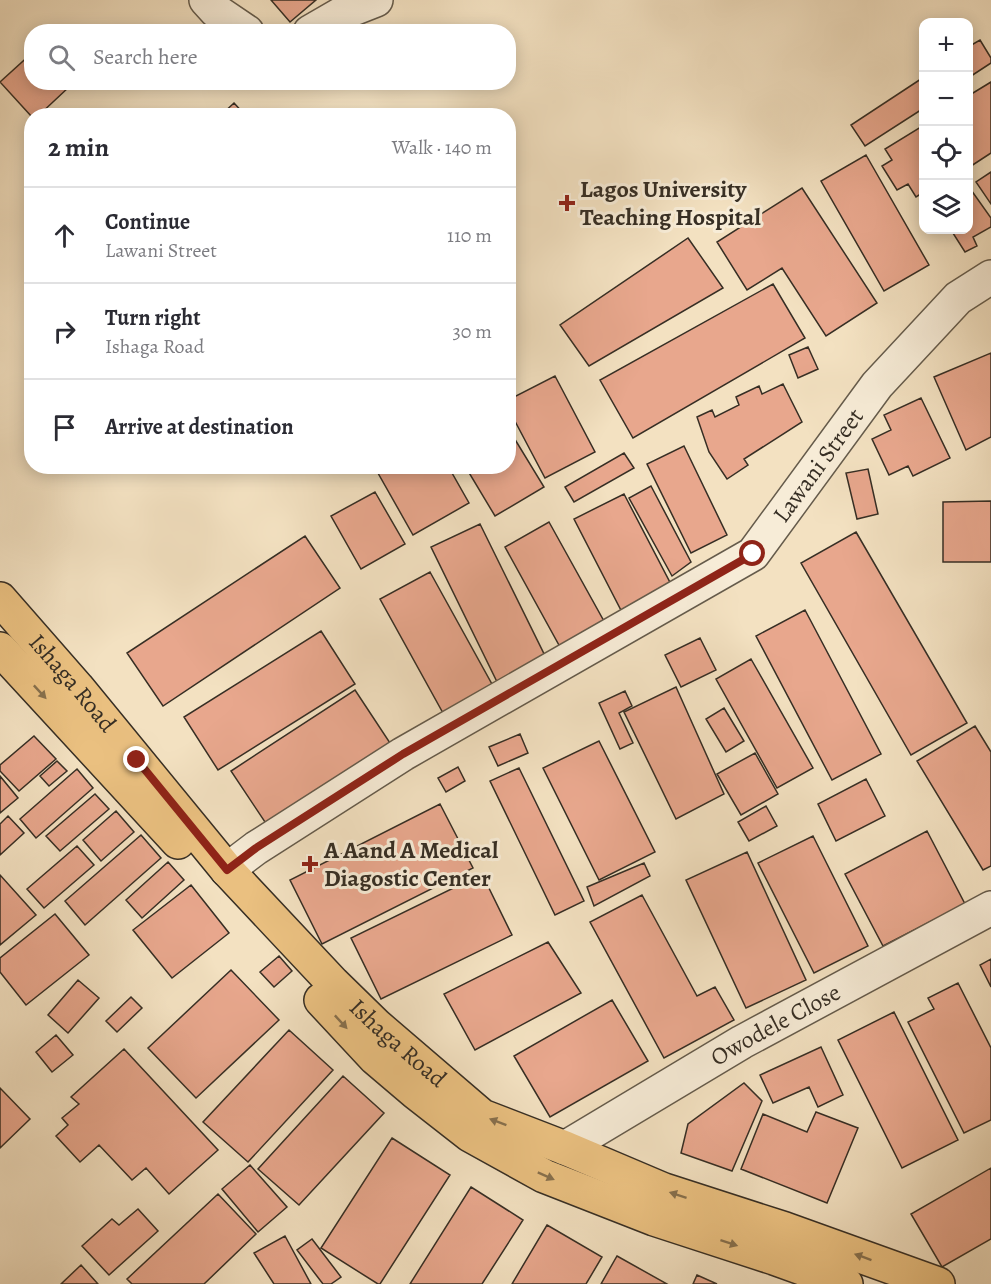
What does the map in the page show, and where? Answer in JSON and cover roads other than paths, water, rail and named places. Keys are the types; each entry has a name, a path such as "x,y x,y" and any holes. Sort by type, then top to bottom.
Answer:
{"main road":[{"name":"Ishaga Road","path":"0,599 77,687 227,870 333,983 376,1025 482,1116 664,1190 785,1228 938,1284"},
{"name":"Ishaga Road","path":"0,650 375,1058 470,1135 543,1176 654,1219 846,1284"}],"street":[{"path":"206,0 216,11 235,24"},
{"path":"324,24 343,13 376,0"},
{"name":"Lawani Street","path":"227,870 256,848 403,754 753,554 877,385 958,298 991,277"},
{"name":"Owodele Close","path":"565,1148 742,1042 991,908"}],"place":[{"name":"Lagos University Teaching Hospital","path":"567,203"},
{"name":"A Aand A Medical Diagostic Center","path":"310,864"}]}
